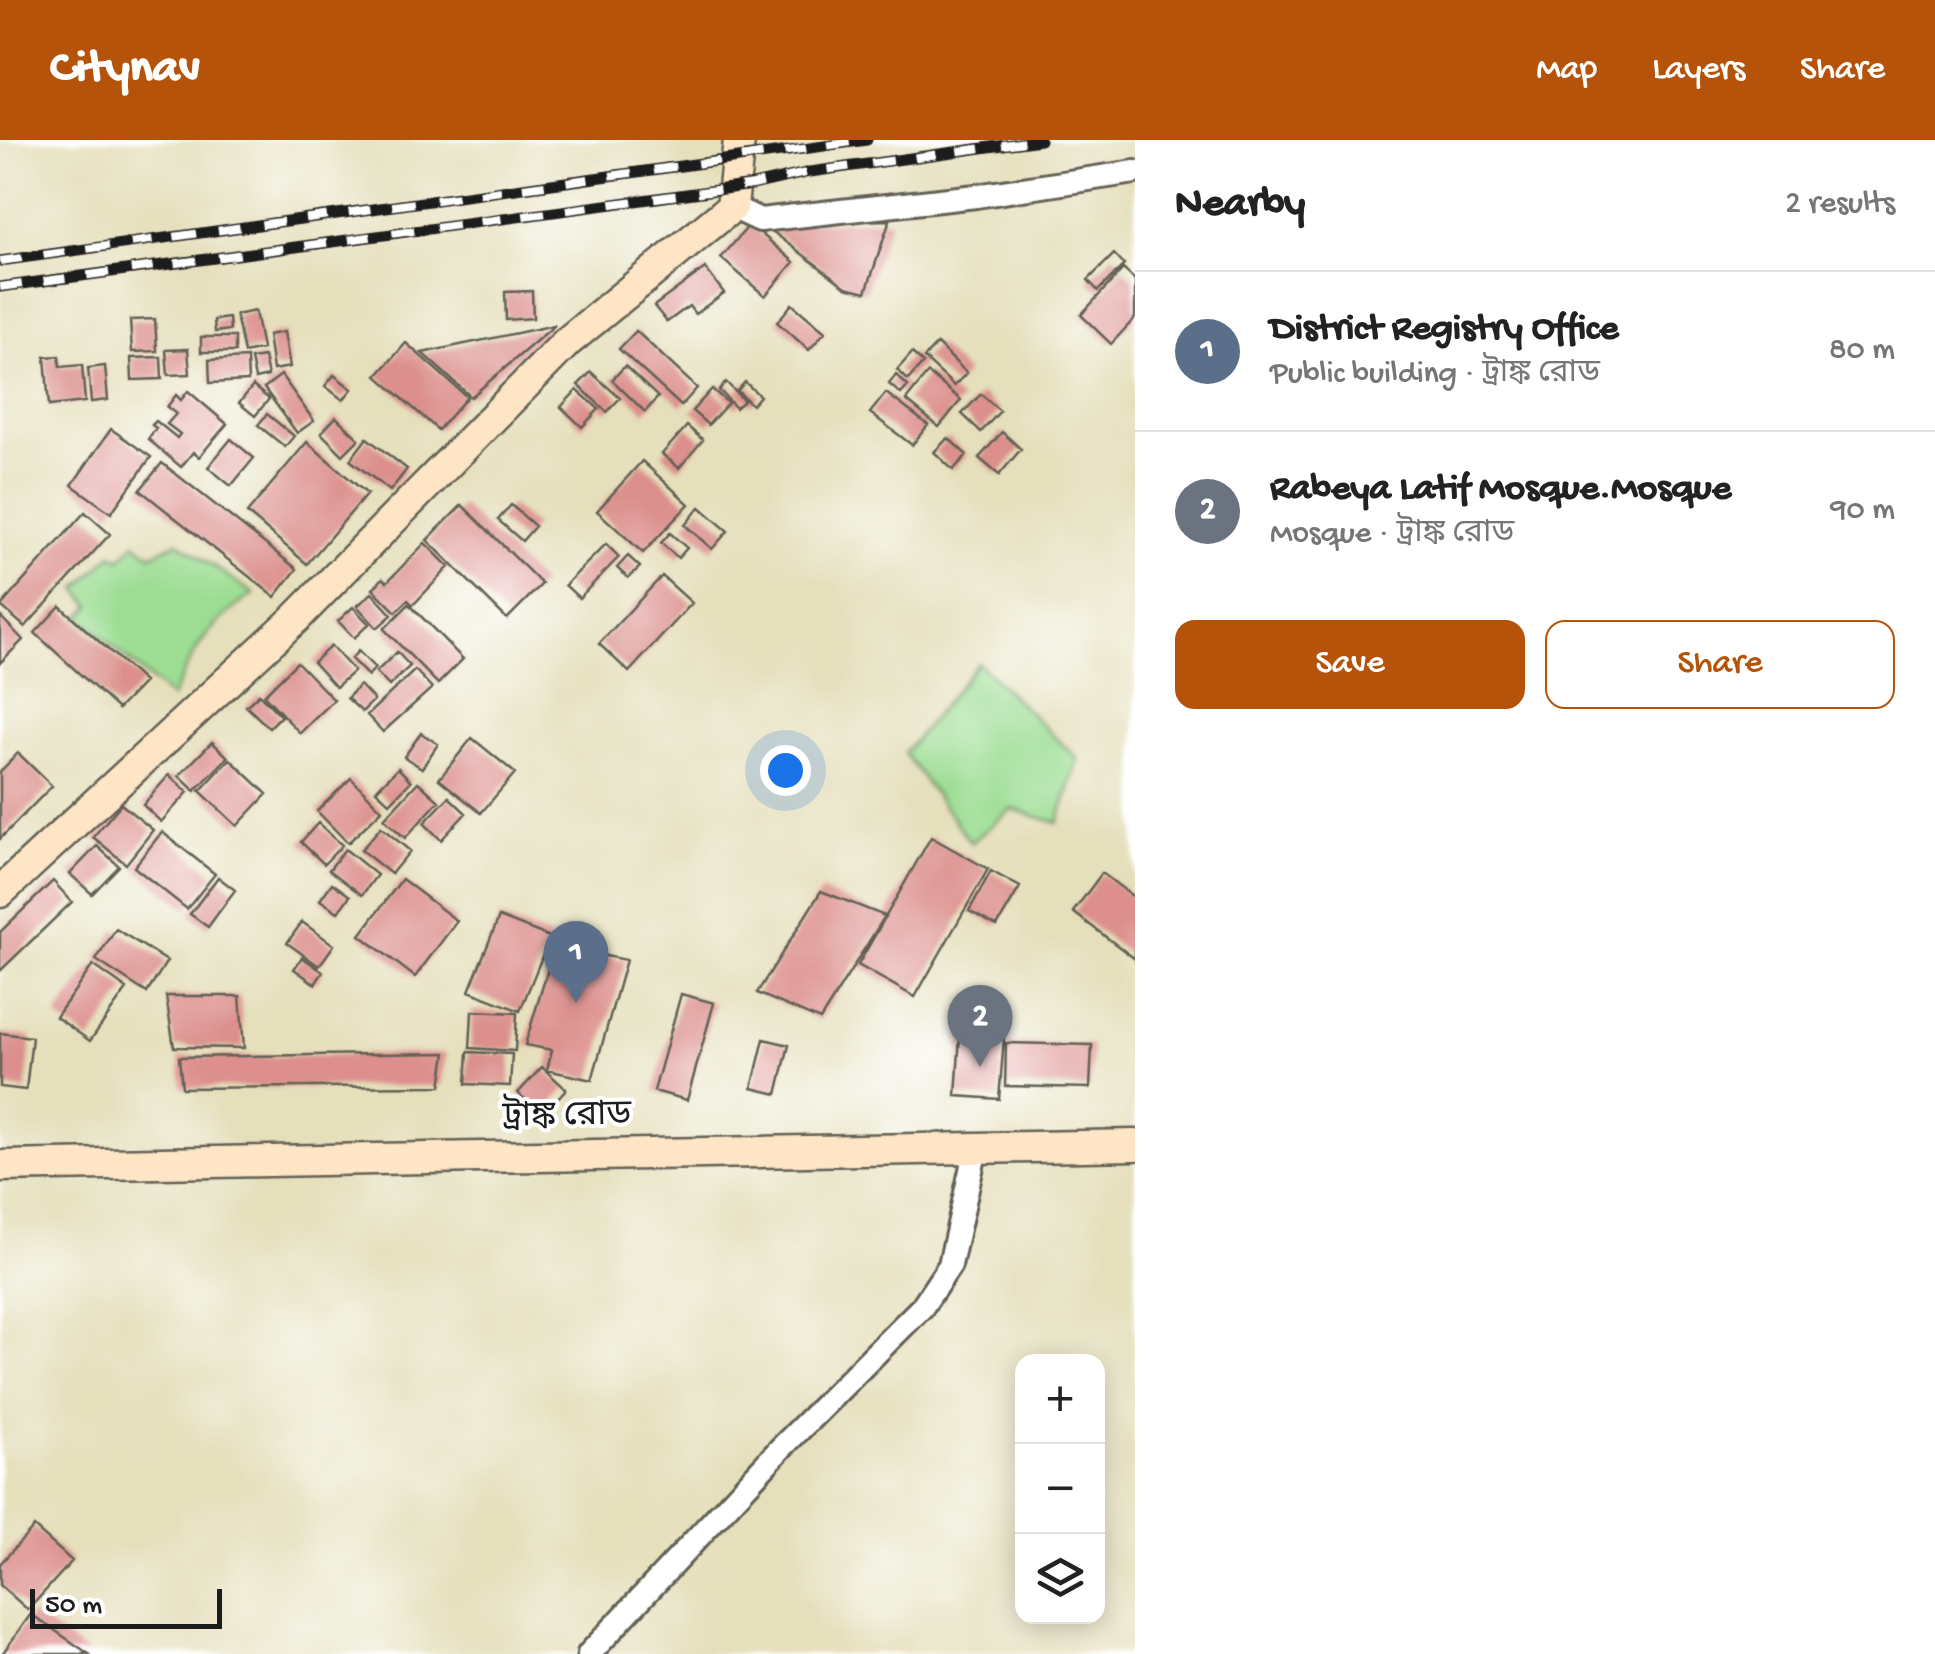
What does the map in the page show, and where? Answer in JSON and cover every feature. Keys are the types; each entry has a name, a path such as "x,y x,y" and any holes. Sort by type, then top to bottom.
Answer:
{"main road":[{"path":"0,892 297,617 567,342 732,206 739,140"},
{"name":"ট্রাঙ্ক রোড","path":"0,1166 1135,1145"}],"street":[{"path":"732,206 760,220 976,196 1135,172"},
{"path":"588,1654 780,1448 922,1307 950,1265 976,1148"}],"green space":[{"path":"178,542 254,594 224,616 203,639 171,698 80,617 91,606 77,589 112,554 120,559 135,543 151,555"},
{"path":"978,663 1078,759 1058,823 1011,809 971,843 904,753"}],"building":[{"path":"890,220 866,292 846,287 773,232 778,222"},
{"path":"750,224 794,262 765,296 721,258"},
{"path":"1114,254 1124,265 1098,291 1088,280"},
{"path":"705,268 724,293 695,314 689,306 667,322 654,306"},
{"path":"1123,269 1135,280 1135,318 1111,344 1081,315"},
{"path":"532,291 533,318 506,320 505,292"},
{"path":"792,304 825,332 809,350 777,322"},
{"path":"255,311 262,349 244,353 236,315"},
{"path":"229,318 230,330 215,332 214,320"},
{"path":"155,319 157,351 132,352 130,320"},
{"path":"555,325 471,397 422,353"},
{"path":"636,331 697,388 681,406 619,349"},
{"path":"284,332 290,367 273,370 268,335"},
{"path":"201,337 235,337 235,352 201,352"},
{"path":"406,343 467,397 438,430 377,376"},
{"path":"937,344 967,373 954,386 924,358"},
{"path":"188,349 190,374 168,375 166,350"},
{"path":"912,353 923,363 908,380 897,370"},
{"path":"59,356 60,367 82,365 85,402 49,406 45,357"},
{"path":"161,357 162,379 132,380 131,358"},
{"path":"264,357 268,376 255,379 251,359"},
{"path":"247,358 248,381 210,383 209,360"},
{"path":"105,366 108,400 91,402 88,368"},
{"path":"625,366 658,397 645,412 612,380"},
{"path":"591,372 620,398 607,412 578,385"},
{"path":"928,373 961,400 939,427 906,400"},
{"path":"281,375 314,421 297,433 264,388"},
{"path":"334,375 352,389 343,400 325,386"},
{"path":"896,375 908,386 901,394 889,384"},
{"path":"726,382 744,401 736,408 719,390"},
{"path":"745,382 760,396 752,405 737,391"},
{"path":"253,386 269,399 255,416 239,403"},
{"path":"712,389 728,403 708,425 692,411"},
{"path":"577,390 599,409 582,427 561,407"},
{"path":"188,391 227,424 199,457 193,452 181,467 148,439 156,421 177,438 180,434 167,424 176,414 167,407 176,395 181,400"},
{"path":"886,393 928,425 912,445 870,413"},
{"path":"981,394 1000,411 981,432 962,414"},
{"path":"267,414 294,436 285,447 258,425"},
{"path":"336,417 359,439 343,455 321,433"},
{"path":"687,426 703,440 679,468 662,454"},
{"path":"111,429 151,457 111,513 72,485"},
{"path":"1002,432 1021,449 999,475 979,458"},
{"path":"367,438 407,469 390,491 350,460"},
{"path":"948,438 967,455 953,470 934,452"},
{"path":"231,439 254,458 231,486 208,467"},
{"path":"307,442 367,494 307,564 247,513"},
{"path":"642,461 689,504 643,553 597,511"},
{"path":"162,463 297,569 275,597 140,490"},
{"path":"462,505 542,584 507,619 427,540"},
{"path":"511,505 535,526 522,541 498,520"},
{"path":"700,507 728,531 712,549 685,525"},
{"path":"85,512 110,534 25,627 1,606"},
{"path":"670,533 687,548 678,558 661,543"},
{"path":"425,543 449,567 413,605 408,600 396,612 373,589 383,578 387,582"},
{"path":"606,544 619,557 579,598 565,585"},
{"path":"628,556 640,567 628,578 617,568"},
{"path":"662,576 692,603 629,672 599,644"},
{"path":"372,593 392,615 377,628 357,606"},
{"path":"409,604 463,659 438,684 384,629"},
{"path":"60,606 144,682 118,709 35,633"},
{"path":"353,607 369,624 354,638 338,621"},
{"path":"0,616 23,640 0,663"},
{"path":"331,646 354,671 336,687 313,662"},
{"path":"358,651 375,668 368,676 351,659"},
{"path":"397,652 410,666 389,686 376,672"},
{"path":"297,662 334,700 300,733 264,695"},
{"path":"415,670 432,688 383,732 367,715"},
{"path":"360,685 374,700 362,712 347,698"},
{"path":"259,694 281,716 269,728 246,706"},
{"path":"421,733 438,744 422,768 404,757"},
{"path":"472,738 515,773 481,813 439,779"},
{"path":"212,742 228,757 195,791 179,776"},
{"path":"18,753 52,786 0,839 0,772"},
{"path":"230,759 267,794 237,826 200,791"},
{"path":"398,768 411,781 390,803 376,790"},
{"path":"169,775 188,792 161,822 143,805"},
{"path":"351,778 382,810 348,843 317,811"},
{"path":"418,782 439,801 405,838 384,819"},
{"path":"449,797 466,813 441,840 424,823"},
{"path":"121,804 153,830 126,864 93,837"},
{"path":"318,823 342,845 324,864 301,842"},
{"path":"381,827 410,851 391,874 361,850"},
{"path":"162,832 215,874 187,909 134,867"},
{"path":"931,837 988,869 915,997 858,965"},
{"path":"97,846 119,866 92,894 70,874"},
{"path":"345,849 377,875 362,895 329,870"},
{"path":"991,871 1020,887 997,926 969,911"},
{"path":"1102,873 1135,898 1135,959 1073,912"},
{"path":"218,877 235,890 208,927 190,914"},
{"path":"402,879 457,921 415,977 360,935"},
{"path":"53,881 72,902 0,971 0,932"},
{"path":"332,883 350,896 338,912 320,900"},
{"path":"821,891 885,916 820,1020 757,993"},
{"path":"499,917 550,937 520,1011 469,991"},
{"path":"302,922 334,945 319,966 287,943"},
{"path":"116,929 167,961 147,993 96,960"},
{"path":"555,946 626,960 592,1080 547,1070 552,1050 525,1045"},
{"path":"302,957 323,972 315,984 294,969"},
{"path":"93,965 127,989 90,1041 56,1017"},
{"path":"681,994 714,1003 687,1100 654,1091"},
{"path":"166,996 240,996 244,1048 174,1047"},
{"path":"472,1011 517,1013 515,1051 470,1048"},
{"path":"0,1033 32,1037 26,1090 0,1087"},
{"path":"960,1035 1004,1038 999,1099 956,1096"},
{"path":"764,1039 789,1045 777,1094 752,1088"},
{"path":"1006,1043 1092,1045 1090,1088 1005,1086"},
{"path":"468,1052 512,1054 510,1086 466,1084"},
{"path":"446,1053 441,1086 182,1088 179,1057"},
{"path":"542,1067 566,1089 542,1115 518,1093"},
{"path":"34,1527 72,1561 28,1610 0,1585 0,1564"},
{"path":"31,1614 89,1654 2,1654"}],"railway":[{"path":"0,261 867,140"},
{"path":"0,287 753,185 810,172 1040,140"}],"place":[{"name":"District Registry Office","path":"576,1003"},
{"name":"Rabeya Latif Mosque.Mosque","path":"980,1067"}]}
